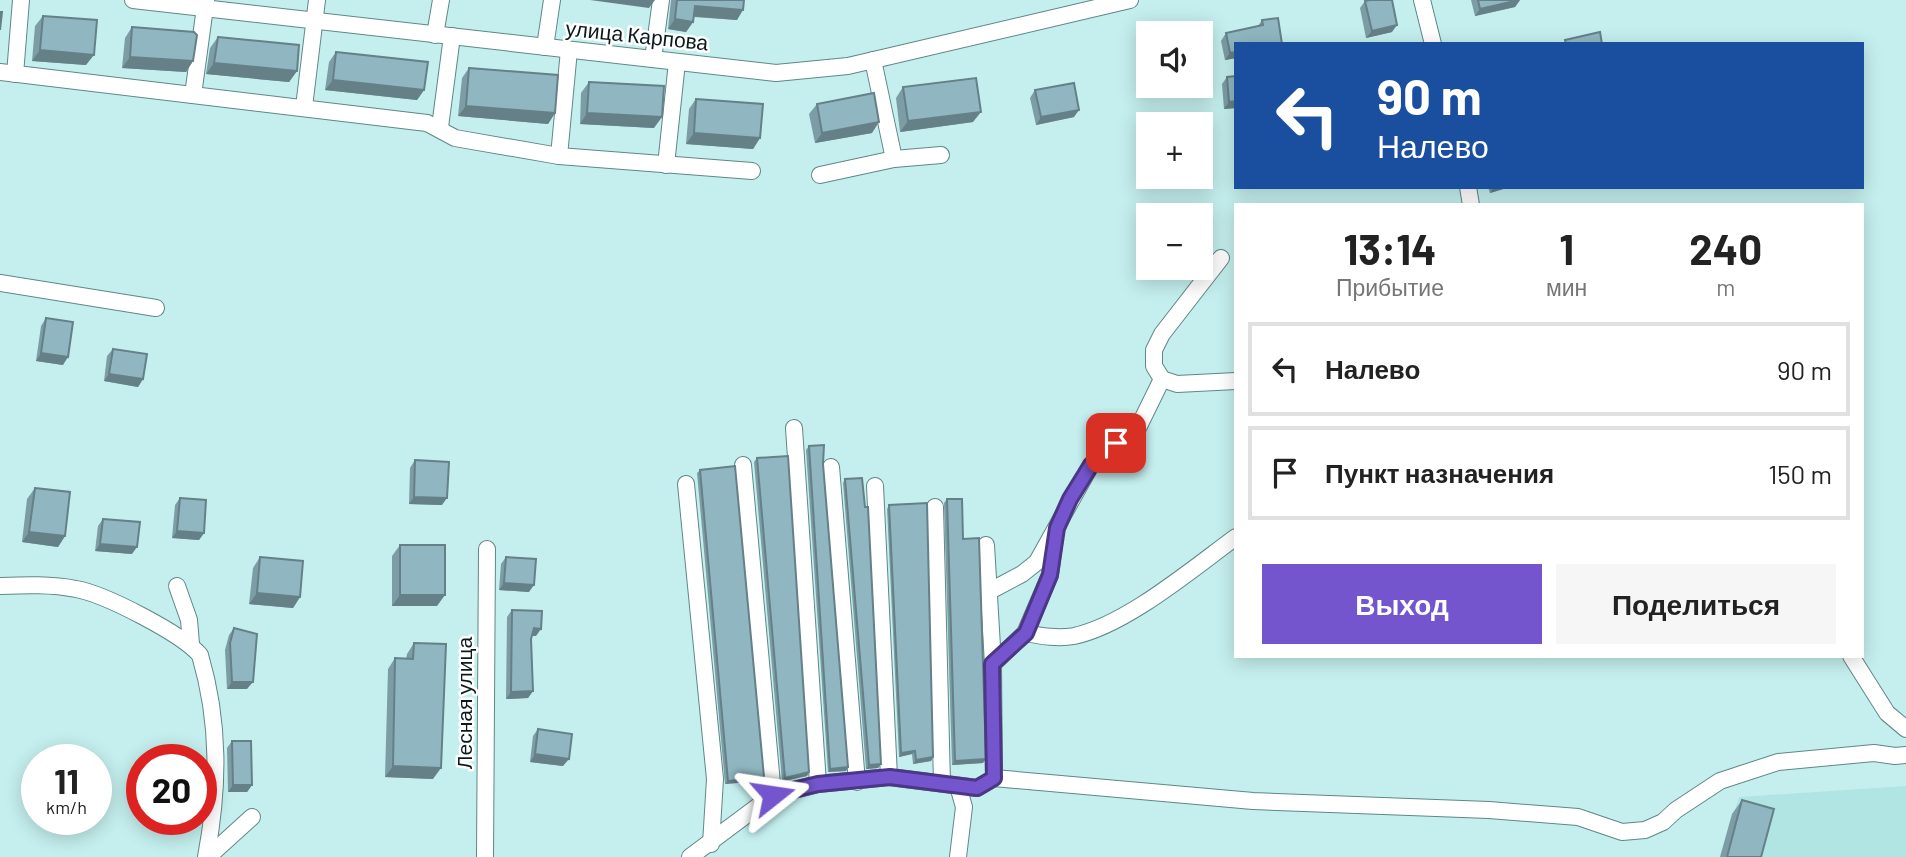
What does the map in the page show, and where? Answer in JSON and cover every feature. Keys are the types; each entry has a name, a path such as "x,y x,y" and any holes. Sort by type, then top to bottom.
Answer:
{"street":[{"path":"21,0 7,73 427,123 440,127 455,138 559,156 752,171"},
{"name":"улица Карпова","path":"133,0 206,4 314,21 776,73 873,60 1130,0"},
{"path":"304,107 317,0"},
{"path":"440,127 444,36 441,0"},
{"path":"545,47 552,0"},
{"path":"653,59 660,0"},
{"path":"1422,0 1432,42"},
{"path":"193,94 206,4"},
{"path":"559,156 569,50"},
{"path":"873,60 894,159"},
{"path":"666,164 677,62"},
{"path":"820,176 894,159 941,156"},
{"path":"1221,258 1162,334 1154,350 1154,366 1162,379 1177,384 1234,381"},
{"path":"0,283 156,308"},
{"path":"988,592 1022,574 1037,562 1091,465 1139,426 1162,379"},
{"path":"794,428 818,784"},
{"path":"743,465 773,795"},
{"path":"831,467 857,782"},
{"path":"686,484 715,779 710,844"},
{"path":"875,486 890,777"},
{"path":"935,507 950,784 964,807 958,857"},
{"path":"992,664 1026,633 1050,575 1057,528"},
{"path":"1026,633 1048,638 1072,636 1103,627 1234,538"},
{"path":"986,545 994,778"},
{"name":"Лесная улица","path":"485,857 486,549"},
{"path":"0,586 79,589 113,602 191,644 200,655 207,678 218,755 216,806 207,857"},
{"path":"177,586 188,620 191,644"},
{"path":"1852,658 1887,713 1906,729"},
{"path":"690,857 773,795 818,784 890,777 977,788 994,778 1253,801 1489,810 1578,817 1622,832 1645,830 1663,822 1676,810 1720,781 1778,762 1874,752 1895,757 1906,755"},
{"path":"207,857 252,817"}],"shaded area":[{"path":"1906,786 1906,857 1720,857 1739,797"}],"building":[{"path":"677,0 744,0 743,10 695,6 693,22 675,19"},
{"path":"1392,0 1397,25 1372,31 1365,1"},
{"path":"1478,0 1519,0 1480,9"},
{"path":"43,16 97,20 94,55 40,50"},
{"path":"1278,18 1282,42 1234,42 1234,52 1230,53 1226,33 1263,25 1262,20"},
{"path":"132,27 194,32 197,35 193,61 130,57"},
{"path":"1600,32 1602,42 1566,42"},
{"path":"218,37 299,45 297,71 214,63"},
{"path":"336,52 428,62 424,90 333,80"},
{"path":"469,68 558,75 555,113 466,106"},
{"path":"1234,76 1234,101 1229,102 1227,77"},
{"path":"976,78 981,112 908,121 903,87"},
{"path":"589,82 664,86 662,117 587,113"},
{"path":"1074,83 1079,110 1041,117 1035,90"},
{"path":"874,93 879,122 822,133 817,104"},
{"path":"696,99 763,104 760,138 694,133"},
{"path":"46,318 73,322 68,357 41,353"},
{"path":"113,349 147,354 143,379 109,374"},
{"path":"824,445 823,464 848,767 830,769 809,446"},
{"path":"788,456 809,772 785,778 757,458"},
{"path":"415,460 449,462 447,498 414,497"},
{"path":"735,466 764,777 728,781 700,470"},
{"path":"862,478 865,507 868,507 881,764 869,765 845,479"},
{"path":"35,488 70,492 65,536 29,532"},
{"path":"180,498 206,500 204,533 177,531"},
{"path":"947,499 962,499 963,539 979,538 986,759 955,761"},
{"path":"927,503 933,757 916,760 915,751 901,753 889,505"},
{"path":"103,519 140,522 137,547 100,544"},
{"path":"400,545 445,545 445,595 400,595"},
{"path":"260,557 303,561 300,597 257,593"},
{"path":"506,557 536,559 534,585 504,583"},
{"path":"512,610 542,611 541,629 534,628 531,639 533,691 511,692"},
{"path":"234,628 257,634 253,682 232,682 230,643"},
{"path":"414,643 446,644 441,768 393,766 395,658 413,659"},
{"path":"538,729 572,734 569,759 535,754"},
{"path":"232,741 251,741 252,785 233,785"},
{"path":"1742,800 1774,809 1761,857 1727,857"}],"route":[{"path":"773,795 818,784 890,777 977,788 994,778 992,664 1026,633 1050,575 1057,528 1070,499 1091,465 1116,443"}]}
